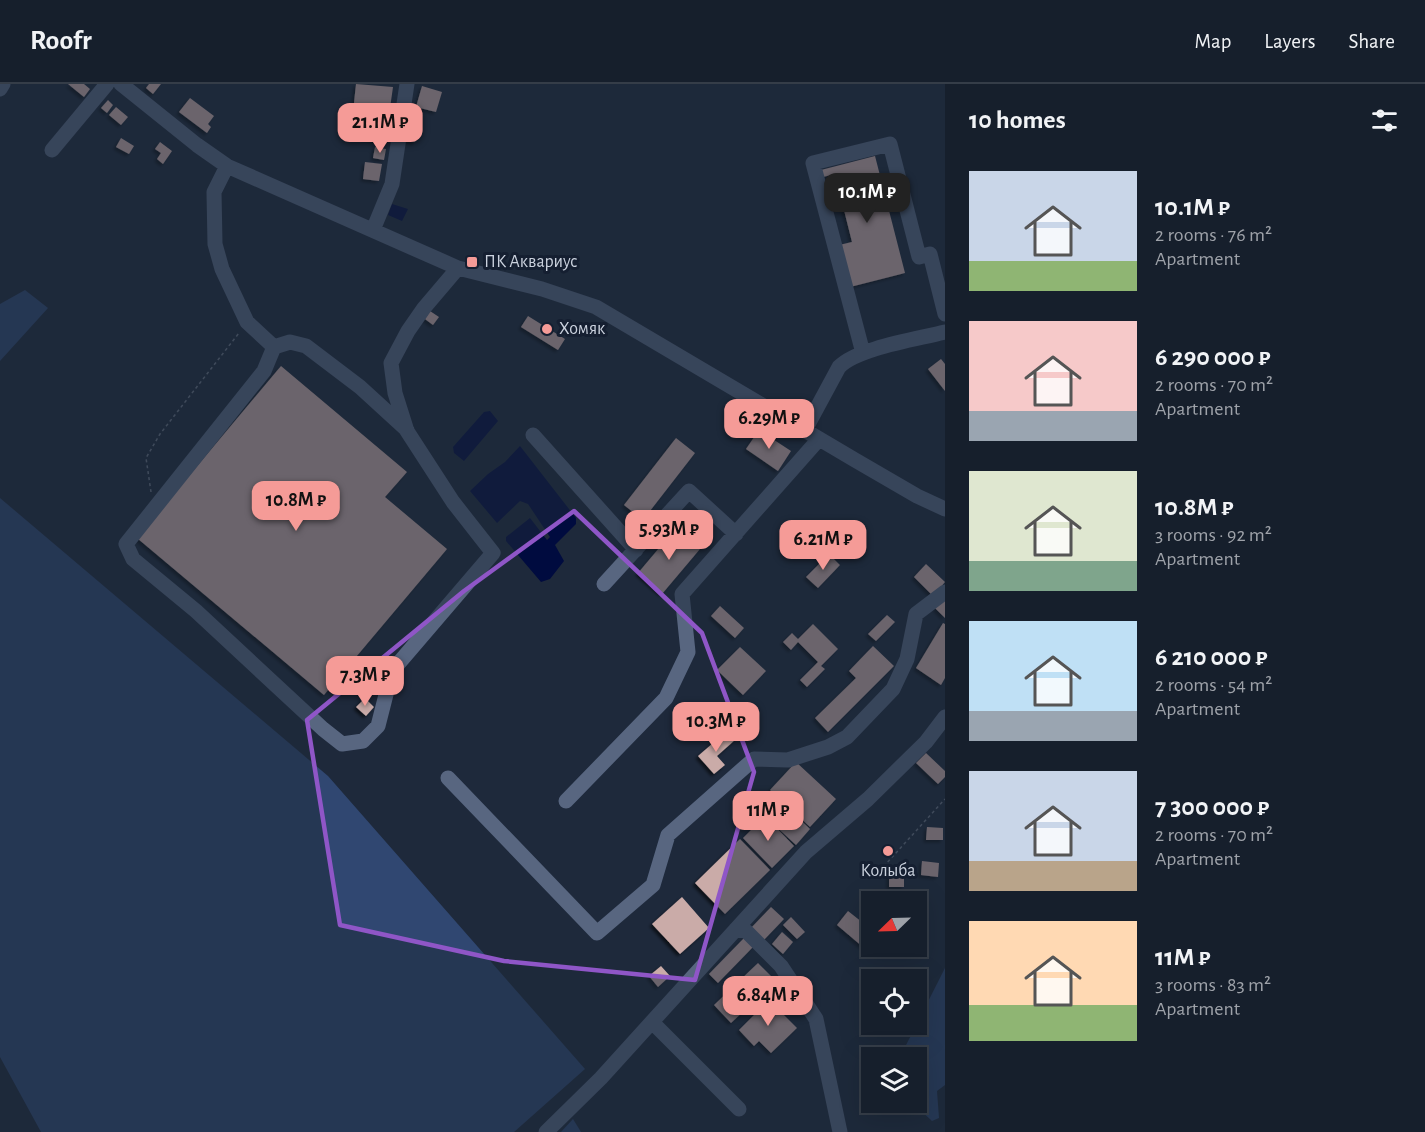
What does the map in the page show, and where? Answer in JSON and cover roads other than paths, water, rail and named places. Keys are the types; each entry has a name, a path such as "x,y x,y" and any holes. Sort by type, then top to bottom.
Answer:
{"street":[{"path":"0,89 3,84"},
{"path":"52,150 107,84"},
{"path":"121,84 227,166 458,268 542,289 596,307 917,496 945,509"},
{"path":"373,230 392,184 407,84"},
{"path":"863,353 813,163 890,144 919,257 930,254 945,314"},
{"path":"227,166 214,192 215,244 222,269 247,322 274,347"},
{"path":"407,431 395,393 391,363 408,331 424,308 458,268"},
{"path":"805,430 839,367 846,360 863,353 945,332"},
{"path":"290,342 306,346 360,387 407,431 453,502 493,553 392,671 378,726 363,741 342,744 323,729 196,610 133,559 126,544 264,371 274,347 290,342"},
{"path":"533,435 636,550"},
{"path":"566,801 666,698 688,652 682,594 819,439"},
{"path":"603,584 689,491 736,534"},
{"path":"448,778 597,933 652,885 668,835 754,759 788,760 828,747 847,737 893,689 907,659 916,614 945,592"},
{"path":"546,1132 601,1078 806,852 868,798 926,742 945,717"},
{"path":"736,929 746,931 781,966 816,1018 840,1132"},
{"path":"652,1022 739,1109"}],"place":[{"name":"ПК Аквариус","path":"472,262"},
{"name":"Хомяк","path":"547,329"},
{"name":"Колыба","path":"888,851"}]}
